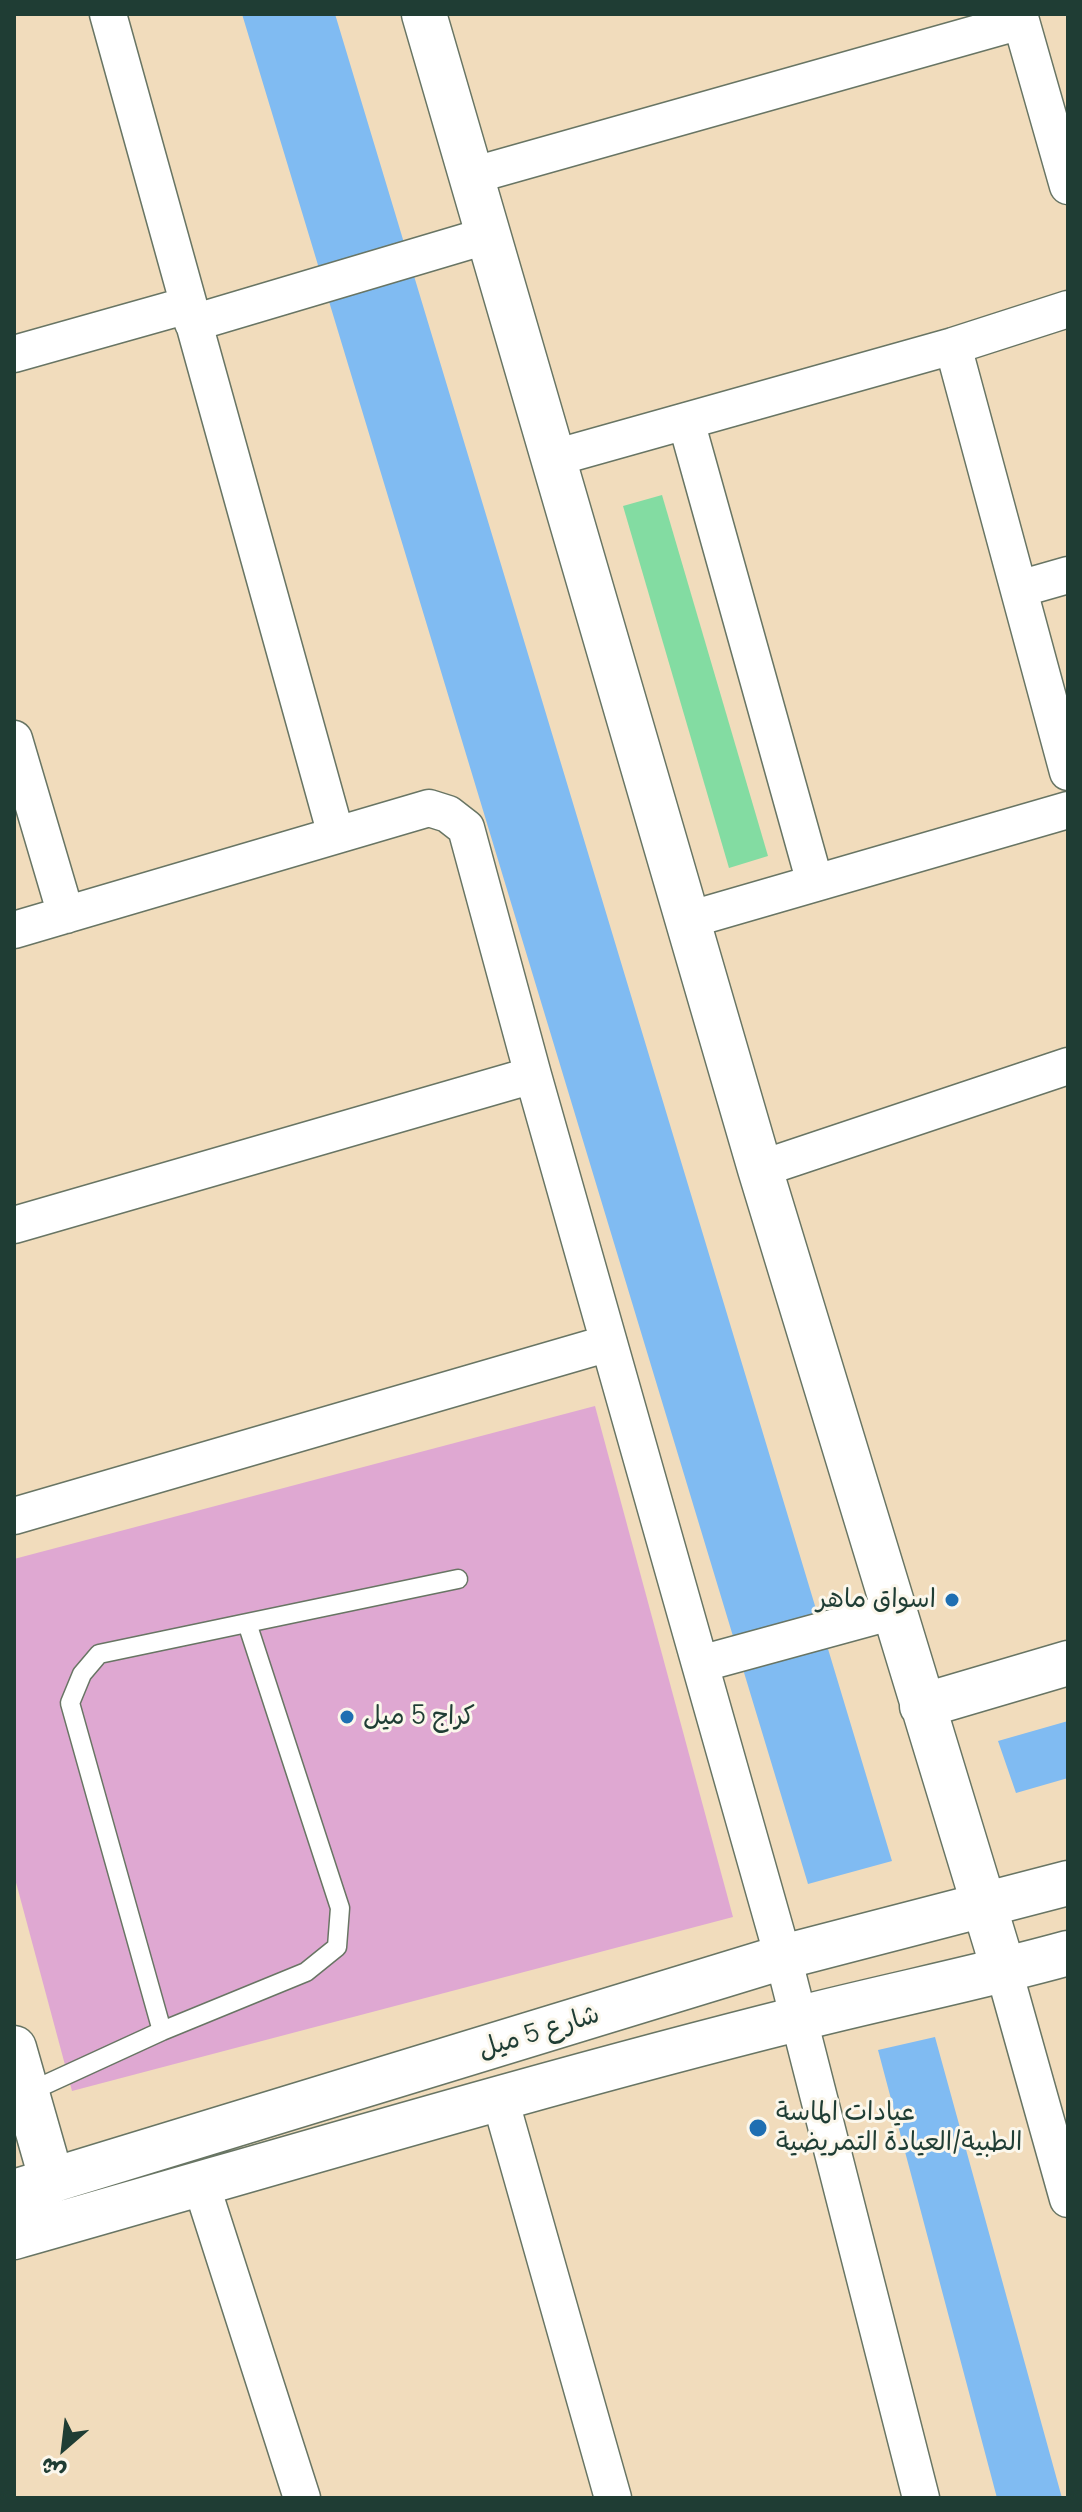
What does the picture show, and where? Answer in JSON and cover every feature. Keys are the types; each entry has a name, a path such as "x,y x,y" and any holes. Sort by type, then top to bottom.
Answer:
{"street":[{"path":"108,14 336,835"},
{"path":"424,14 760,1169 1004,1971 1068,2199"},
{"path":"471,176 1020,18 1054,88 1068,186"},
{"path":"14,354 191,314 489,235"},
{"path":"554,458 953,346 1068,309"},
{"path":"953,346 1068,772"},
{"path":"686,421 815,883"},
{"path":"1019,589 1068,575"},
{"path":"14,739 66,915"},
{"path":"14,930 429,808 448,814 466,828 783,1957 921,2498"},
{"path":"688,920 1068,810"},
{"path":"760,1169 1068,1066"},
{"path":"14,1225 533,1075"},
{"path":"14,1516 609,1343"},
{"path":"700,1664 894,1611"},
{"path":"922,1706 1068,1663"},
{"name":"شارع 5 ميل","path":"33,2186 783,1957 1068,1883"},
{"name":"شارع 5 ميل","path":"14,2237 500,2099 797,2019 1068,1953"},
{"path":"14,2048 27,2093 33,2186"},
{"path":"500,2099 613,2498"},
{"path":"201,2184 302,2498"}],"lane":[{"path":"162,2031 70,1703 82,1674 99,1654 458,1579"},
{"path":"27,2093 162,2031 306,1972 337,1947 340,1908 247,1623"}],"green space":[{"path":"662,495 768,856 729,868 623,506"}],"water":[{"path":"242,14 335,14 892,1861 808,1884"},
{"path":"1068,1721 1068,1778 1016,1793 998,1741"},
{"path":"935,2037 1062,2498 997,2498 878,2050"}],"building":[{"name":"كراج 5 ميل","path":"595,1406 733,1917 72,2091 14,1875 14,1559"}],"place":[{"name":"اسواق ماهر","path":"952,1600"},
{"name":"كراج 5 ميل","path":"347,1717"},
{"name":"عيادات الماسة الطبية/العيادة التمريضية","path":"758,2128"}]}
